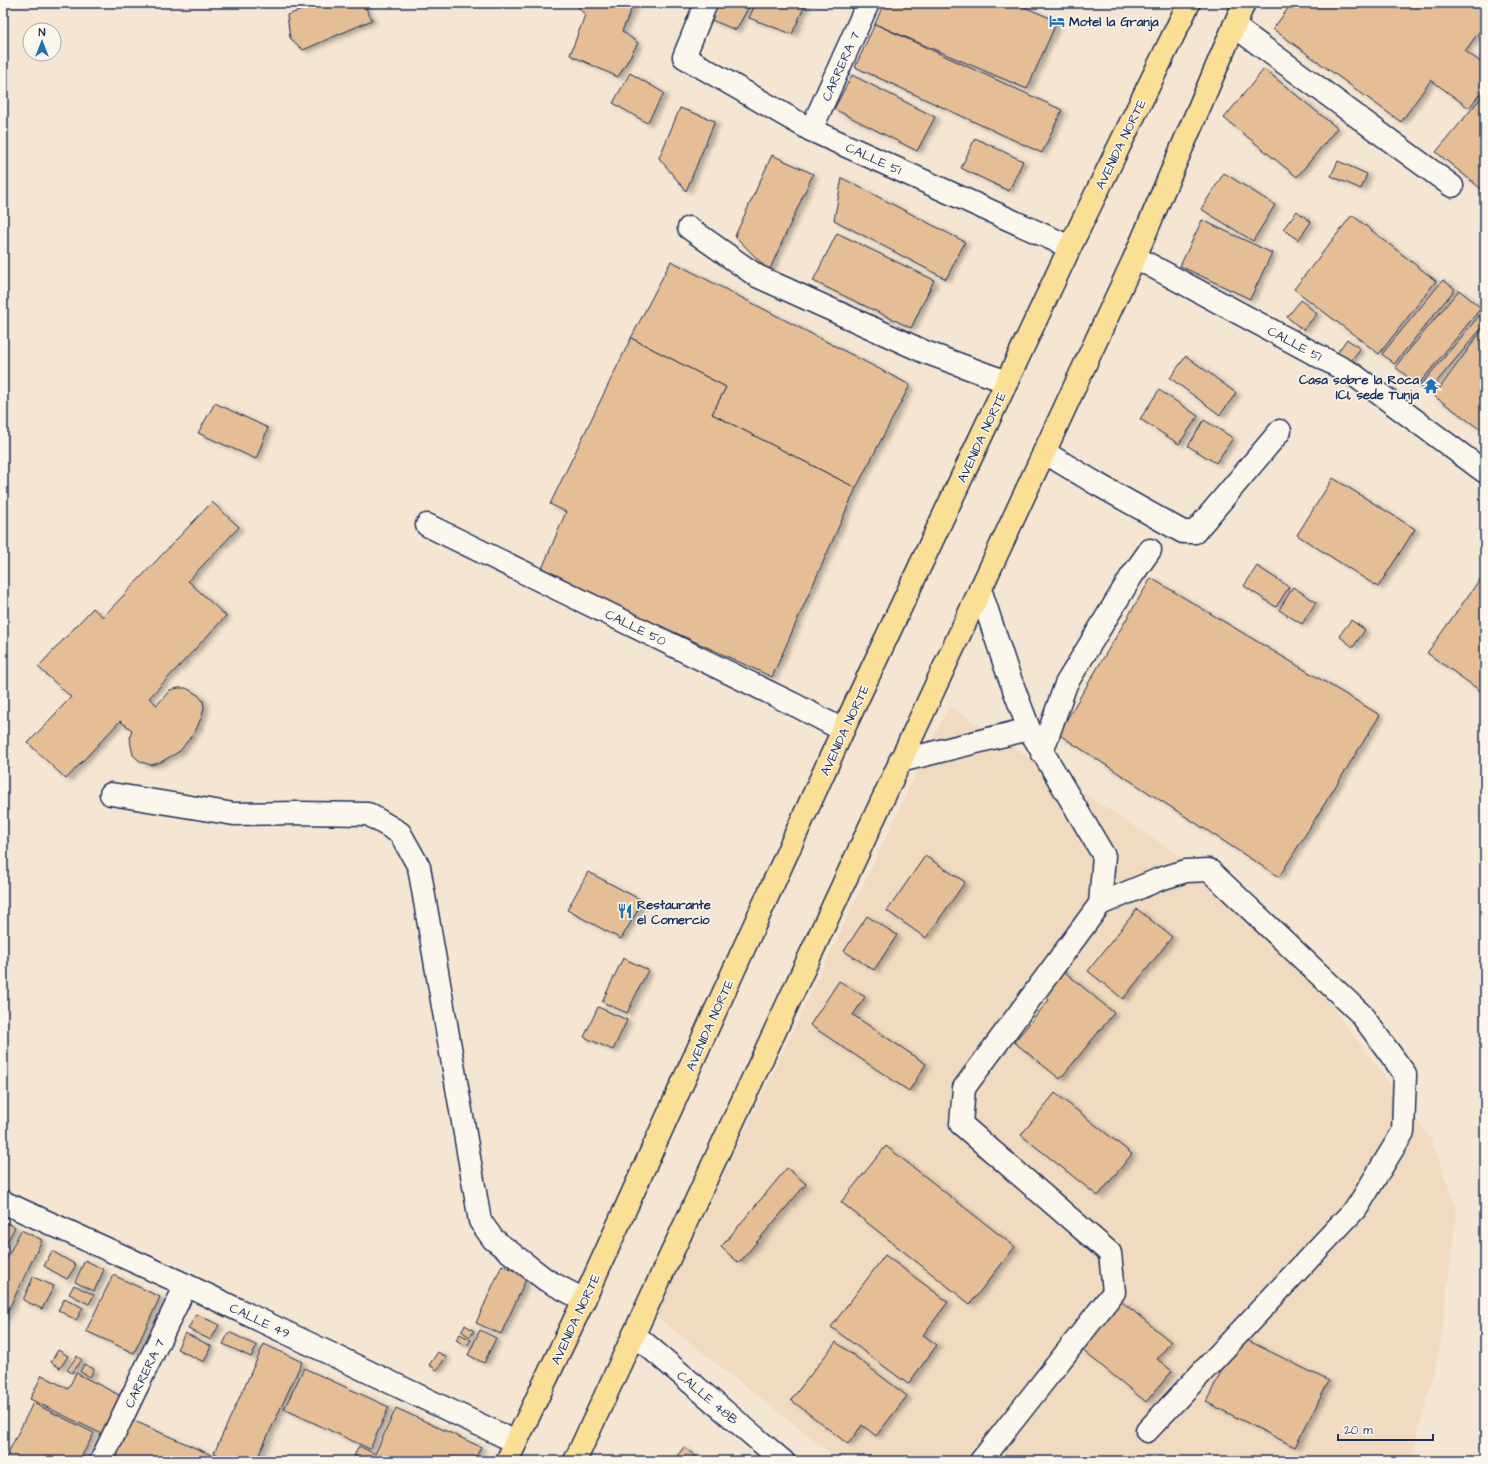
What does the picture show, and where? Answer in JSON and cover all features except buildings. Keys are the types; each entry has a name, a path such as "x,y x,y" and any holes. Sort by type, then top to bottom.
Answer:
{"main road":[{"name":"AVENIDA NORTE","path":"511,1451 584,1300 843,730 1070,247 1189,3"},
{"path":"575,1461 1135,257 1244,3"}],"street":[{"name":"CALLE 51","path":"706,3 684,57 811,130 1070,247"},
{"name":"CARRERA 7","path":"811,130 868,3"},
{"path":"1234,26 1452,186"},
{"path":"689,228 757,276 925,352 1007,382"},
{"name":"CALLE 51","path":"1135,257 1354,375 1485,472"},
{"path":"1044,452 1097,484 1183,532 1195,532 1280,431"},
{"name":"CALLE 50","path":"427,525 798,706 843,730"},
{"path":"1042,752 1066,684 1131,577 1150,550"},
{"path":"980,588 1006,668 1029,729 1104,856 1100,904"},
{"path":"900,760 1029,729"},
{"path":"111,794 234,814 368,814 400,833 419,867 480,1221 493,1239 546,1280 584,1300"},
{"path":"981,1461 1114,1292 1110,1253 961,1124 964,1088 1100,904 1160,879 1186,871 1209,870 1361,1014 1405,1074 1403,1132 1358,1206 1148,1431"},
{"name":"CALLE 49","path":"3,1202 186,1285 511,1451"},
{"name":"CARRERA 7","path":"101,1461 186,1285"},
{"name":"CALLE 48B","path":"634,1334 783,1461"}],"shaded area":[{"path":"949,706 1256,905 1431,1139 1457,1210 1440,1346 1411,1461 841,1461 656,1316"}],"place":[{"name":"Motel la Granja","path":"1057,21"},
{"name":"Casa sobre la Roca ICI, sede Tunja","path":"1431,386"},
{"name":"Restaurante el Comercio","path":"625,911"}]}
